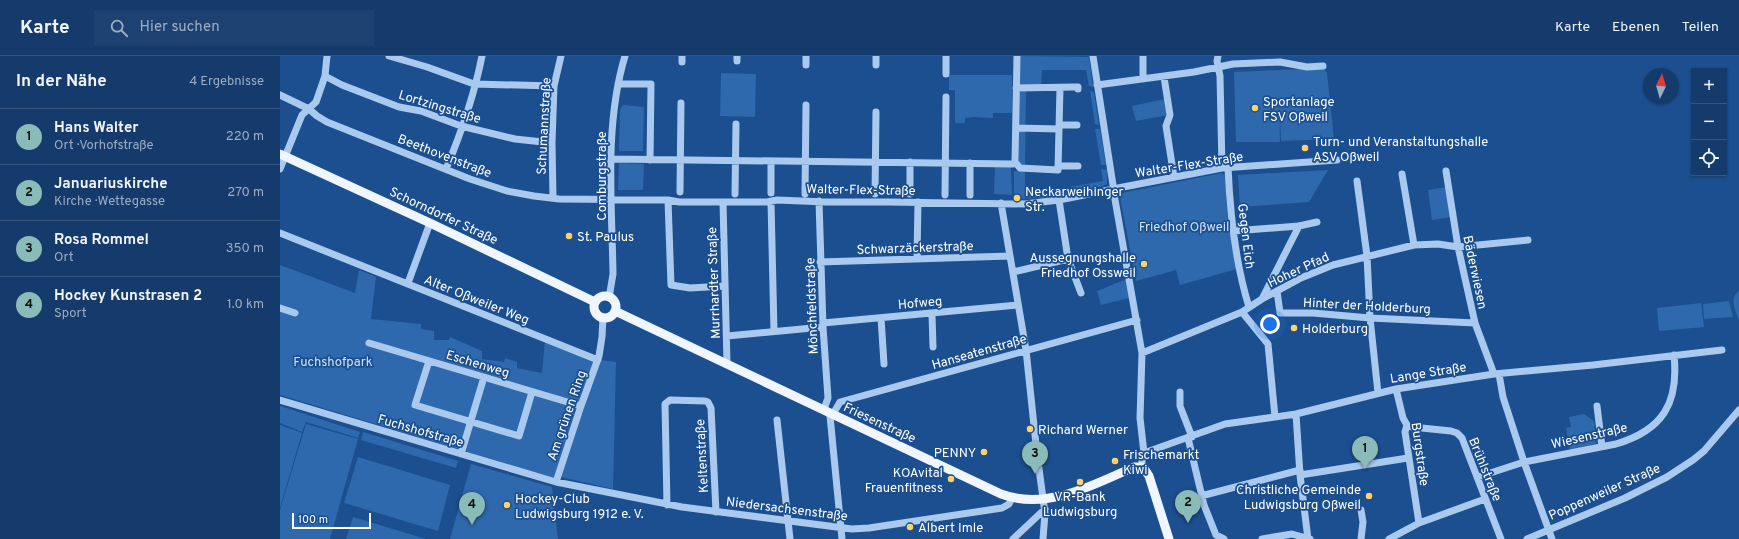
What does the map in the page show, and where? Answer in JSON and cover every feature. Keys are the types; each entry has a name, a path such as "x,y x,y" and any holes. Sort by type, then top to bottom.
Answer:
{"main road":[{"name":"Schorndorfer Straße","path":"282,154 595,302"},
{"path":"601,297 609,298 614,302 615,311 609,317 603,318 596,313 594,307 595,302 601,297"},
{"name":"Friesenstraße","path":"615,311 1012,498 1026,500 1043,499 1081,490 1134,467 1142,466"},
{"path":"1142,466 1149,476 1169,539"}],"street":[{"path":"280,169 282,154 302,115 316,102 325,76 326,56"},
{"path":"389,56 477,84 554,86"},
{"path":"446,169 464,127 477,84 482,56"},
{"name":"Schumannstraße","path":"553,198 552,143 554,86 561,56"},
{"name":"Comburgstraße","path":"609,298 613,274 613,124 618,84 625,56"},
{"path":"806,56 806,65"},
{"path":"876,56 876,65"},
{"path":"946,56 946,74"},
{"path":"1017,56 1015,162 1020,168 1058,170 1060,88"},
{"path":"1092,56 1142,353 1140,418 1144,453 1142,466"},
{"path":"1143,56 1143,79"},
{"name":"Gegen Eich","path":"1218,56 1225,167 1240,280 1249,307"},
{"path":"1097,85 1164,77 1219,68 1233,64 1280,62 1307,67 1322,66"},
{"name":"Lortzingstraße","path":"325,76 342,85 399,107 421,111 464,127 508,137 552,143"},
{"path":"1164,77 1170,115 1166,126 1174,177"},
{"path":"618,84 651,84 650,160"},
{"path":"1016,88 1074,87 1078,89"},
{"name":"Beethovenstraße","path":"280,95 309,109 327,122 446,169 507,191 553,198 612,200"},
{"path":"945,195 946,98"},
{"path":"680,192 681,103"},
{"path":"806,105 806,194"},
{"path":"875,194 876,112"},
{"path":"735,194 736,124"},
{"path":"1016,128 1076,125"},
{"path":"612,159 946,163 1015,162"},
{"name":"Walter-Flex-Straße","path":"612,200 1025,204 1059,200 1225,167 1336,160"},
{"path":"771,161 771,193"},
{"path":"910,162 910,194"},
{"path":"970,163 970,195"},
{"path":"1058,166 1078,166"},
{"name":"Bäderwiesen","path":"1446,171 1458,247 1474,323 1496,374 1524,462 1552,539"},
{"path":"1402,174 1414,245"},
{"path":"1357,181 1367,256 1370,318 1378,393"},
{"path":"668,200 671,285 690,288 725,286"},
{"path":"1059,200 1068,259 1081,293"},
{"name":"Mönchfeldstraße","path":"819,201 823,325 829,412 842,539"},
{"name":"Murrhardter Straße","path":"723,202 727,363"},
{"path":"771,202 774,331"},
{"path":"917,258 918,202"},
{"path":"1001,203 1026,350 1045,509 1043,539"},
{"path":"1234,231 1299,226 1317,222"},
{"name":"Alter Oßweiler Weg","path":"408,284 430,223"},
{"path":"1262,299 1299,226"},
{"name":"Alter Oßweiler Weg","path":"280,233 537,337 598,358"},
{"name":"Hoher Pfad","path":"1142,353 1242,312 1262,299 1316,271 1367,256 1414,245 1438,244 1458,247 1528,240"},
{"name":"Schwarzäckerstraße","path":"820,262 1010,256"},
{"path":"1013,272 1068,259"},
{"name":"Hinter der Holderburg","path":"1277,291 1280,314 1313,313 1370,318 1474,323"},
{"name":"Hofweg","path":"727,336 881,318 1018,305"},
{"path":"280,308 295,312"},
{"path":"1242,312 1268,344 1275,417"},
{"path":"932,314 933,347"},
{"name":"Am grünen Ring","path":"556,482 598,358 602,337 603,318"},
{"path":"881,318 884,364"},
{"name":"Hanseatenstraße","path":"829,412 840,402 1137,320"},
{"name":"Eschenweg","path":"369,343 581,406"},
{"name":"Lange Straße","path":"1144,453 1226,424 1296,414 1396,389 1496,374 1585,366 1722,350"},
{"name":"Wiesenstraße","path":"1478,477 1524,462 1631,440 1650,428 1664,415 1675,384 1674,355"},
{"path":"429,361 415,405 519,436 532,392"},
{"path":"461,454 484,377"},
{"name":"Burgstraße","path":"1396,389 1403,418 1407,425 1405,432 1408,458 1419,523"},
{"path":"1180,392 1180,406 1190,437 1201,496 1216,535 1224,539"},
{"name":"Fuchshofstraße","path":"280,400 556,482"},
{"name":"Keltenstraße","path":"667,505 665,404 670,400 705,401 708,402 711,408 716,512"},
{"path":"1597,406 1602,447"},
{"name":"Poppenweiler Straße","path":"1527,539 1625,498 1667,477 1704,451 1739,410"},
{"path":"1262,539 1286,534 1309,539 1300,473 1296,414"},
{"path":"777,420 790,539"},
{"name":"Brühlstraße","path":"1407,425 1451,431 1457,433 1462,438 1501,539"},
{"path":"1201,496 1300,473 1408,458"},
{"name":"Niedersachsenstraße","path":"556,482 667,505 841,528 868,528 1002,508 1009,504 1012,498"},
{"path":"1389,539 1419,523 1485,499"},
{"path":"1013,539 1045,509"},
{"path":"1361,510 1363,522 1361,539"}],"green space":[{"path":"1020,56 1089,57 1093,87 1089,86 1086,70 1042,70 1041,86 1021,86 1019,84"},
{"path":"1323,68 1327,73 1334,139 1281,141 1279,92 1280,142 1236,142 1234,72"},
{"path":"721,73 756,74 755,117 720,116"},
{"path":"949,75 1012,75 1012,113 993,113 993,118 965,118 965,123 955,123 955,90 949,90"},
{"path":"1026,91 1025,167 1019,164 1019,93"},
{"path":"1090,91 1094,92 1099,125 1095,124"},
{"path":"1165,99 1168,115 1136,121 1132,106"},
{"path":"623,105 644,107 643,151 619,151 620,110"},
{"path":"1095,129 1100,129 1106,165 1101,165"},
{"path":"619,163 644,164 643,190 618,190"},
{"path":"995,166 1011,167 1012,195 994,194"},
{"path":"1101,169 1107,170 1107,184 1103,186 1054,197 1019,199 1019,197 1014,197 1014,171 1025,171 1025,195 1103,181"},
{"path":"1328,170 1309,202 1240,207 1238,175"},
{"name":"Friedhof Oßweil","path":"1222,173 1225,175 1227,212 1237,269 1180,285 1176,270 1136,281 1120,197 1122,193"},
{"path":"1447,187 1451,217 1432,220 1428,190"},
{"name":"Fuchshofpark","path":"280,265 355,293 359,270 376,277 371,319 421,324 421,329 434,331 434,340 449,340 450,337 482,351 482,359 504,362 505,358 517,362 517,368 542,373 545,340 598,360 554,478 280,395"},
{"path":"1126,280 1129,298 1101,305 1097,291"},
{"path":"1739,291 1739,320 1734,305 1734,297"},
{"path":"1729,301 1733,317 1704,319 1703,304"},
{"path":"1701,303 1704,327 1659,331 1657,308"},
{"path":"600,360 616,362 613,489 561,477"},
{"path":"280,406 360,432 358,438 306,422 302,432 280,423"},
{"path":"1584,414 1594,421 1596,444 1570,450 1566,428 1571,427 1569,417"},
{"path":"306,424 358,439 330,539 280,539 280,510"},
{"path":"280,425 302,433 280,508"},
{"path":"363,432 458,461 456,468 361,440"},
{"path":"358,457 450,485 438,531 344,503"},
{"name":"Hockey-Club Ludwigsburg 1912 e. V.","path":"471,464 552,487 558,539 450,539"},
{"path":"353,517 426,539 346,539"}],"place":[{"name":"Sportanlage FSV Oßweil","path":"1255,108"},
{"name":"Turn- und Veranstaltungshalle ASV Oßweil","path":"1305,148"},
{"name":"Neckarweihinger Str.","path":"1017,198"},
{"name":"St. Paulus","path":"569,236"},
{"name":"Aussegnungshalle Friedhof Ossweil","path":"1144,264"},
{"name":"Holderburg","path":"1294,328"},
{"name":"Richard Werner","path":"1030,429"},
{"name":"PENNY","path":"984,452"},
{"name":"Frischemarkt Kiwi","path":"1115,461"},
{"name":"Hans Walter","path":"1365,469"},
{"name":"Rosa Rommel","path":"1035,474"},
{"name":"KOAvital Frauenfitness","path":"951,479"},
{"name":"VR-Bank Ludwigsburg","path":"1080,482"},
{"name":"Christliche Gemeinde Ludwigsburg Oßweil","path":"1369,496"},
{"name":"Hockey-Club Ludwigsburg 1912 e. V.","path":"507,505"},
{"name":"Januariuskirche","path":"1188,523"},
{"name":"Hockey Kunstrasen 2","path":"472,525"},
{"name":"Albert Imle","path":"910,527"}]}
